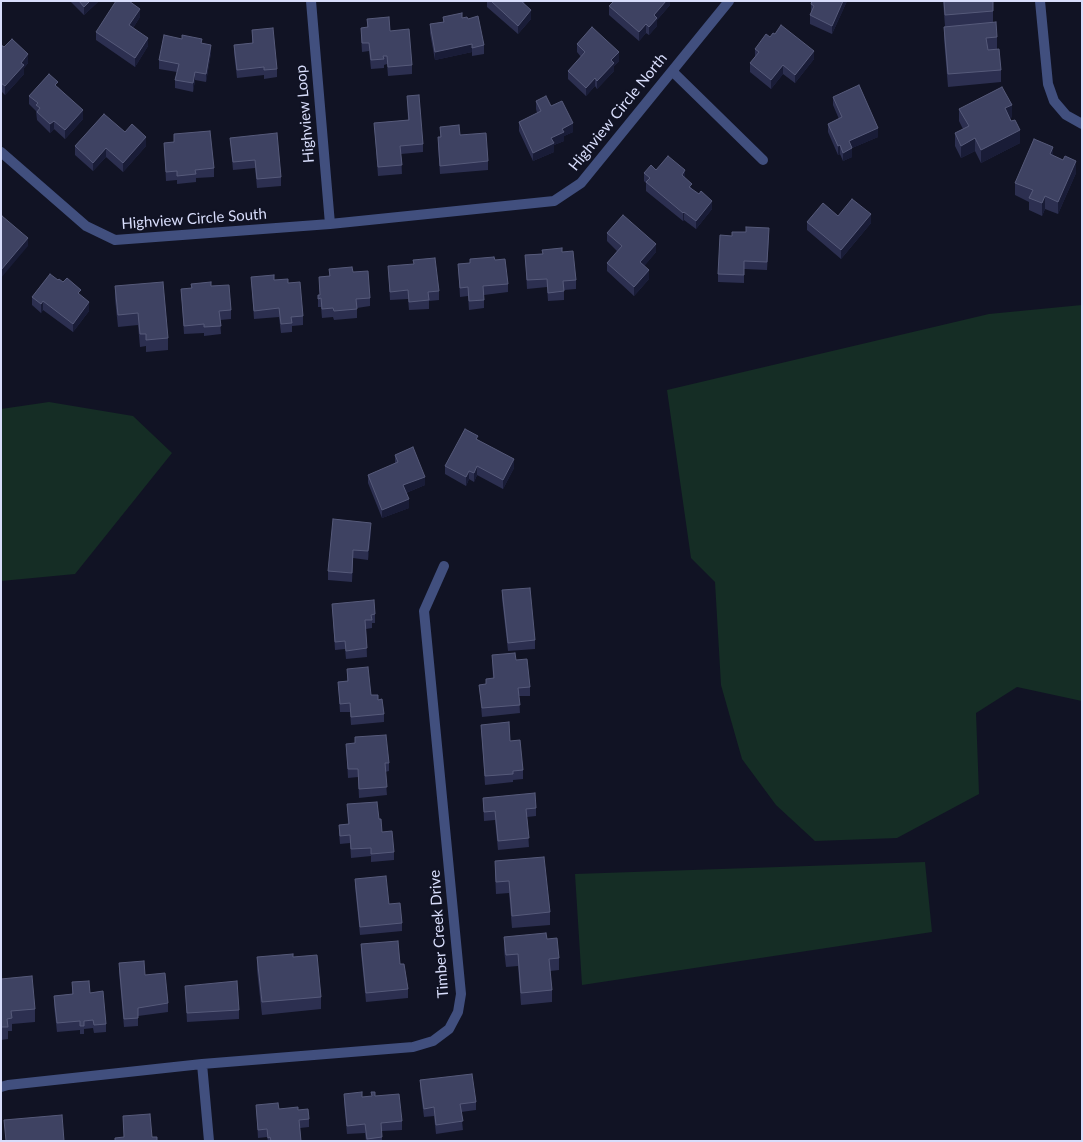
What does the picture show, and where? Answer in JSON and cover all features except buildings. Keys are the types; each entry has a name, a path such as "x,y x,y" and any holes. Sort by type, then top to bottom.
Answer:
{"street":[{"name":"Highview Loop","path":"311,1 330,224"},
{"name":"Highview Circle North","path":"330,224 554,201 580,183 729,1"},
{"path":"1040,1 1048,84 1054,101 1066,115 1082,124"},
{"path":"672,71 763,160"},
{"name":"Highview Circle South","path":"1,152 86,226 115,240 330,224"},
{"name":"Timber Creek Drive","path":"1,1087 202,1064 413,1046 433,1041 449,1029 458,1012 461,994 424,611 444,566"},
{"path":"202,1064 208,1141"}],"green space":[{"path":"1082,305 1082,701 1017,687 976,713 979,794 897,838 815,841 776,805 742,759 721,685 715,582 691,558 667,390 989,314"},
{"path":"49,402 133,416 172,453 75,574 1,581 1,409"},
{"path":"925,862 932,932 582,985 575,874"}]}
